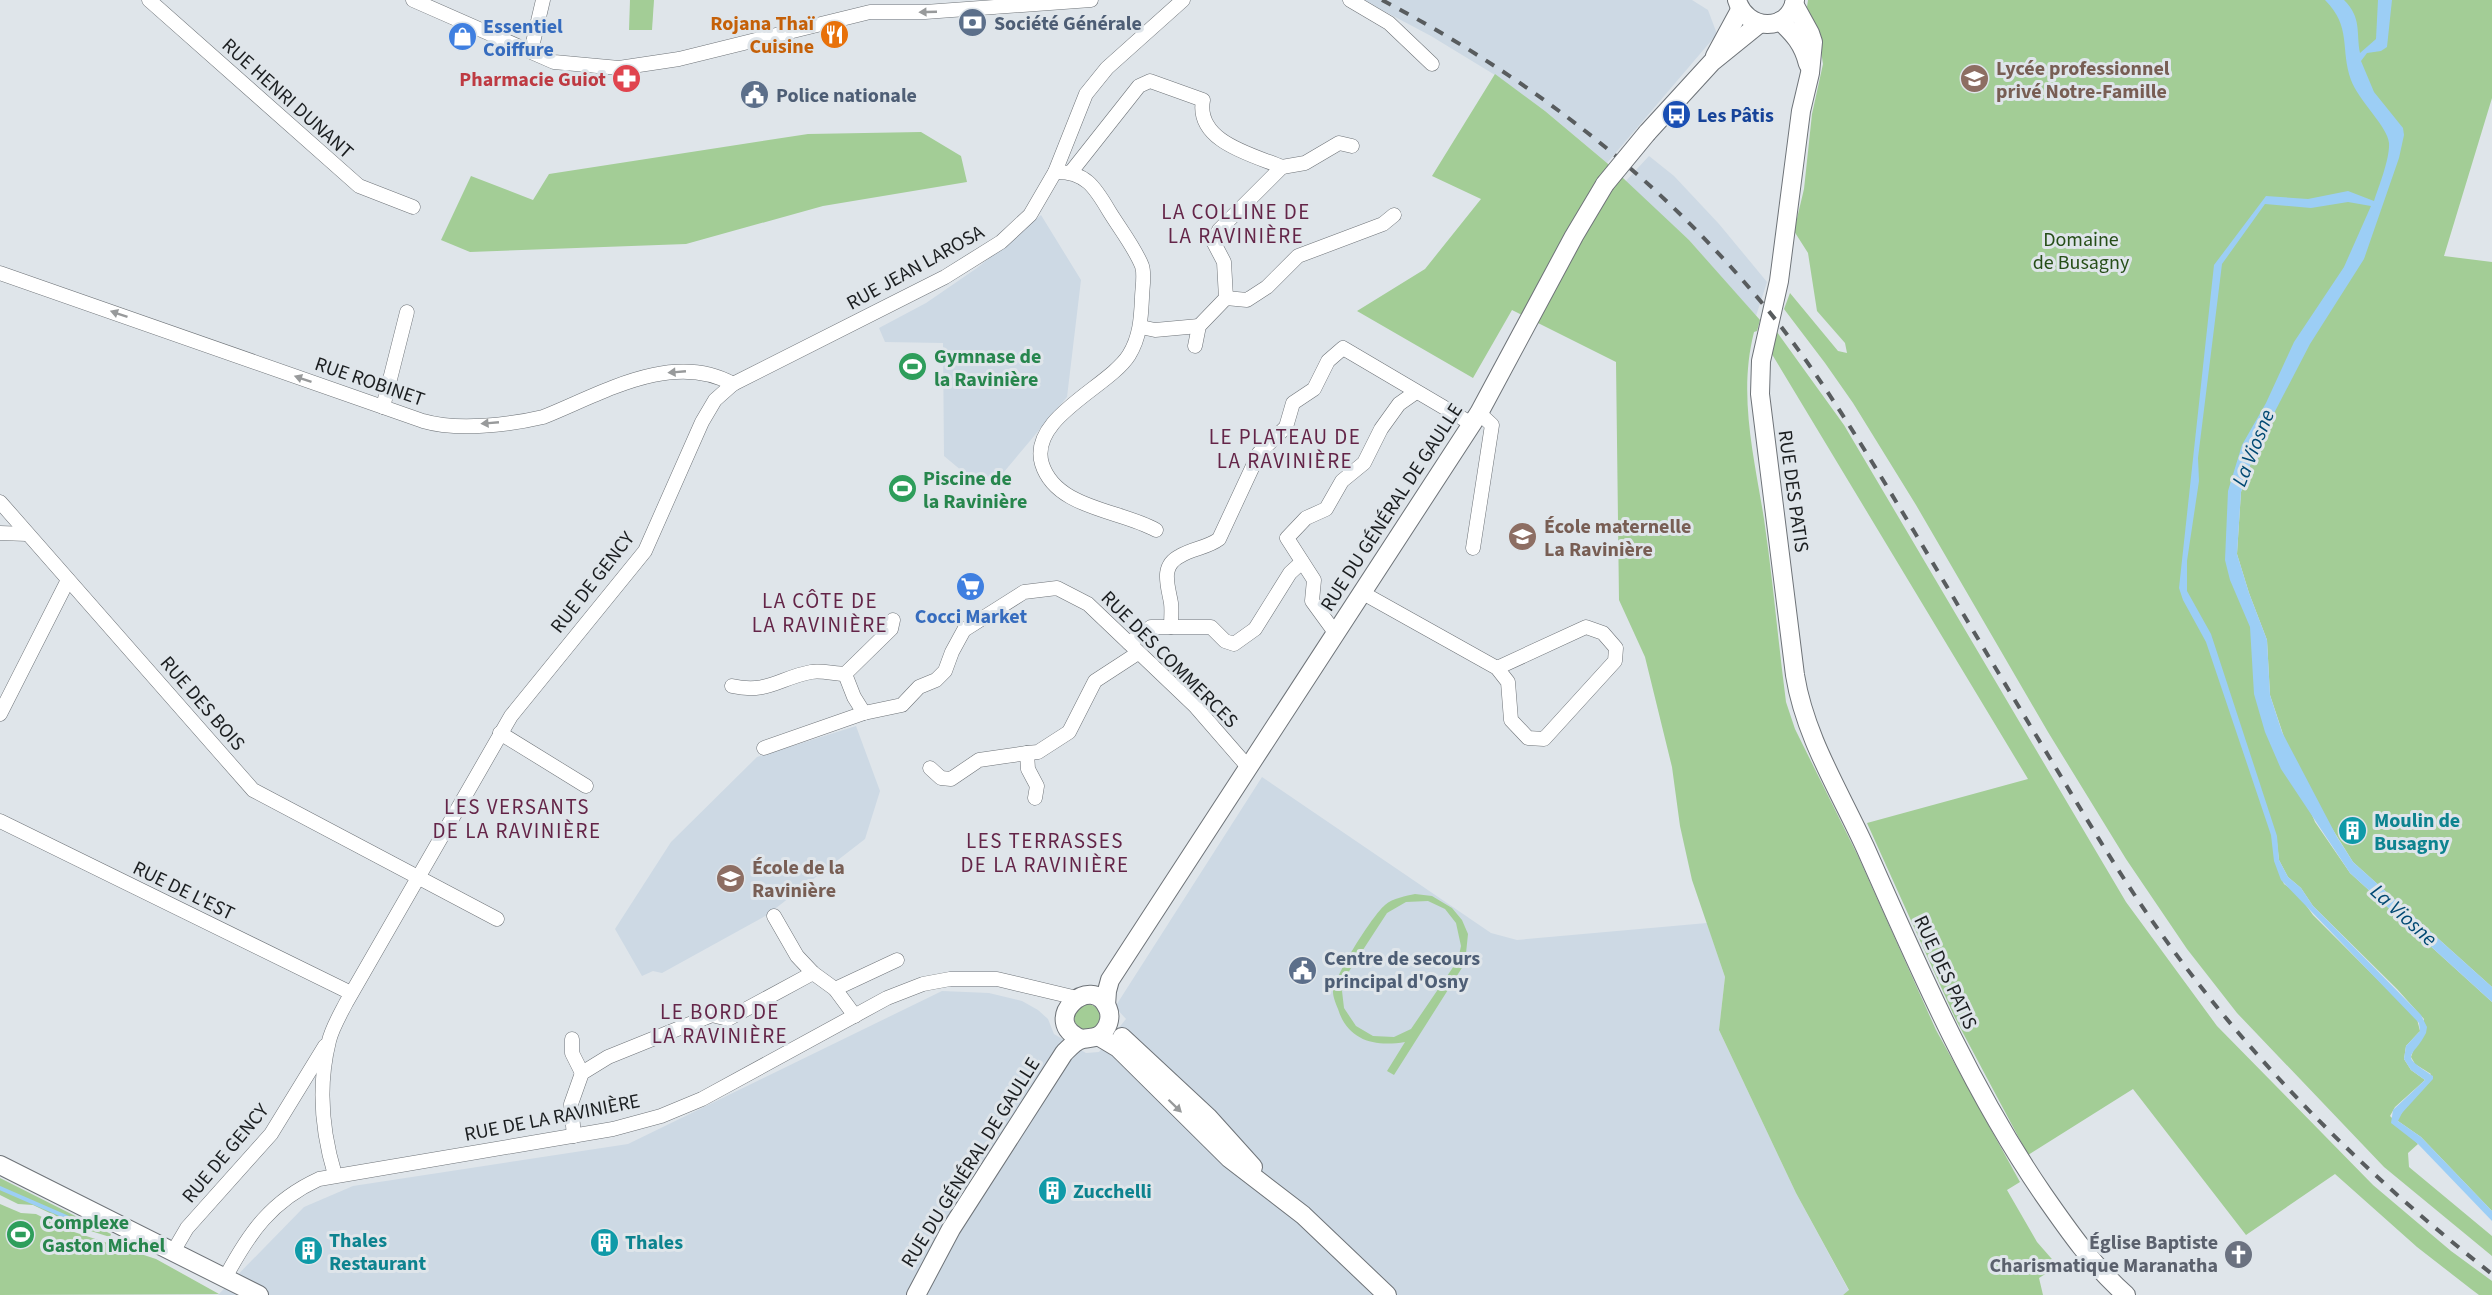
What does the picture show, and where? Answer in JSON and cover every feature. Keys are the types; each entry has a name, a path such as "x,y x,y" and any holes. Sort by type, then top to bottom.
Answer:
{"main road":[{"path":"1738,5 1748,19 1759,24 1770,24 1780,21 1789,14 1795,2"},
{"name":"RUE DES PATIS","path":"1795,2 1813,42 1810,73 1801,111 1779,281 1761,361 1760,394 1795,675 1802,711 1938,1010 2028,1175 2095,1265 2126,1295"},
{"name":"RUE DU GÉNÉRAL DE GAULLE","path":"1712,62 1738,5"},
{"path":"1780,21 1798,39 1805,50 1810,73"},
{"name":"RUE DU GÉNÉRAL DE GAULLE","path":"1110,980 1475,418 1574,236 1605,184 1647,133 1712,62 1759,24"},
{"path":"1083,996 1110,980"},
{"path":"1088,1025 1107,991 1110,980"},
{"path":"1083,996 1099,998 1088,1025"},
{"name":"RUE DU GÉNÉRAL DE GAULLE","path":"916,1295 951,1229 1064,1053 1088,1025 1068,1007 1083,996"},
{"path":"1088,1025 1118,1048 1229,1158 1270,1188 1319,1230 1387,1295"},
{"path":"0,1165 259,1295"}],"street":[{"name":"RUE HENRI DUNANT","path":"149,0 358,186 413,207"},
{"path":"413,0 554,62 618,68 679,59 868,6 925,12 1091,0"},
{"path":"531,51 543,0"},
{"name":"RUE JEAN LAROSA","path":"733,384 945,277 1001,242 1030,215 1055,172 1086,94 1107,68 1160,23 1183,0"},
{"path":"1350,0 1389,23 1432,64"},
{"path":"1071,171 1139,86 1150,81 1203,100 1201,109 1209,127 1221,142 1282,167 1305,164 1340,143 1352,146"},
{"path":"1195,346 1199,326 1226,298 1224,262 1213,241 1219,230 1282,167"},
{"path":"1055,172 1071,171 1095,187 1143,268 1141,327 1128,356 1078,401 1062,412 1045,435 1041,449 1042,463 1049,478 1077,503 1141,521 1156,530"},
{"path":"1226,298 1247,300 1267,287 1298,256 1383,224 1394,215"},
{"name":"RUE ROBINET","path":"0,273 435,425 460,426 543,417 632,381 661,374 699,372 713,375 733,384"},
{"path":"383,407 407,312"},
{"path":"1141,327 1155,330 1199,326"},
{"path":"1171,627 1171,603 1165,582 1169,565 1179,556 1209,546 1219,539 1259,453 1286,427 1293,403 1314,389 1328,361 1343,348 1416,392 1492,425 1473,548"},
{"name":"RUE DE GENCY","path":"177,1245 187,1228 271,1134 329,1039 351,993 510,716 645,551 702,422 716,400 733,384"},
{"path":"1336,634 1312,601 1314,580 1287,538 1306,518 1326,509 1342,481 1364,463 1381,429 1399,404 1416,392"},
{"name":"RUE DES BOIS","path":"0,502 253,790 417,878"},
{"path":"0,533 27,534"},
{"path":"930,768 941,778 951,780 979,760 1038,752 1069,732 1095,681 1134,648 1151,627 1211,627 1225,641 1234,644 1255,629 1290,573 1302,562"},
{"path":"0,714 68,580"},
{"name":"RUE DES COMMERCES","path":"864,713 902,705 919,687 936,680 945,671 964,630 991,612 1023,592 1057,588 1088,604 1195,706 1248,767"},
{"path":"1361,592 1497,668 1508,682 1511,720 1528,738 1544,739 1615,661 1616,648 1603,633 1586,627 1497,668"},
{"path":"732,686 750,690 764,688 812,672 845,674 891,629 893,620"},
{"path":"764,748 864,713 854,697 845,674"},
{"path":"500,733 586,786"},
{"path":"1027,753 1028,769 1037,786 1035,798"},
{"name":"RUE DE L'EST","path":"0,821 351,993"},
{"path":"417,878 438,886 497,919"},
{"path":"774,916 797,956 813,973 835,989 855,1016"},
{"path":"835,989 897,960"},
{"path":"574,1136 571,1104 582,1073 608,1057 712,1015 728,1018 813,973"},
{"name":"RUE DE LA RAVINIÈRE","path":"225,1278 254,1229 279,1203 306,1185 334,1175 574,1136 633,1124 694,1103 898,993 941,980 997,979 1043,991 1083,996"},
{"path":"1043,991 1088,1025"},
{"name":"RUE DE GENCY","path":"329,1039 323,1093 324,1130 334,1175"},
{"path":"572,1039 572,1053 582,1073"},
{"path":"302,1084 323,1093"}],"shaded area":[{"path":"1363,0 1692,0 1708,10 1717,34 1607,163 1545,111 1495,75 1431,36"},
{"path":"1649,156 1674,176 1719,224 1767,282 1756,316 1689,240 1625,182"},
{"path":"1041,215 1081,280 1067,397 998,479 962,471 944,456 943,343 885,342 879,328 926,303 977,268"},
{"name":"École de la Ravinière","path":"856,726 880,791 865,839 767,915 662,973 653,971 642,976 615,929 671,842 757,757"},
{"path":"1262,777 1491,933 1517,940 1707,923 1725,977 1719,1030 1796,1193 1849,1291 1843,1295 218,1295 304,1207 353,1186 628,1144 942,991 989,993 1022,1001 1048,1019 1054,1034 1086,1053 1099,1052 1126,1019 1115,1007"}],"green space":[{"path":"630,0 654,0 652,30 629,30"},
{"name":"Domaine de Busagny","path":"1808,0 2492,0 2492,98 2444,256 2492,262 2492,987 2353,862 2328,822 2285,740 2270,695 2267,640 2237,554 2241,492 2256,448 2247,452 2231,540 2255,622 2261,695 2315,822 2350,873 2492,1002 2492,1211 2421,1137 2398,1121 2431,1074 2415,1064 2411,1057 2420,1031 2406,1046 2404,1059 2411,1070 2425,1080 2395,1107 2390,1116 2418,1144 2408,1153 2409,1167 2492,1236 2492,1256 2384,1167 2237,1013 2187,949 2126,859 2048,732 1916,505 1853,403 1784,309 1790,293 1838,351 1847,353 1845,343 1817,311 1808,253 1794,231 1804,189 1812,114 1823,64 1818,33 1807,7","holes":["2277,842 2279,860 2288,877 2301,888 2313,906 2424,1019 2420,1031 2417,1019 2313,915 2297,893 2284,884 2278,870"]},
{"path":"1495,74 1545,111 1607,163 1689,240 1760,320 1757,331 1754,332 1749,356 1747,402 1786,702 1795,729 1858,856 1936,1030 2020,1182 2007,1190 2037,1242 2058,1266 2039,1278 2043,1295 1843,1295 1849,1290 1796,1193 1719,1030 1725,977 1692,880 1680,826 1672,767 1645,657 1619,600 1616,362 1512,310 1473,378 1357,311 1425,269 1481,199 1432,176"},
{"path":"921,132 961,156 967,182 823,206 686,244 470,252 441,240 471,176 533,200 549,174 808,134"},
{"path":"1777,332 1844,425 2126,902 2217,1026 2373,1185 2451,1251 2492,1281 2492,1295 2479,1295 2471,1289 2417,1247 2335,1174 2246,1235 2133,1089 2028,1155 1955,1018 1867,823 2028,779 1770,351"},
{"path":"1415,894 1432,896 1452,908 1462,920 1468,934 1465,963 1394,1075 1387,1071 1405,1042 1373,1042 1356,1035 1343,1020 1333,992 1347,960 1379,911 1392,901","holes":["1428,901 1445,909 1456,923 1461,946 1458,960 1411,1029 1394,1037 1373,1036 1356,1026 1344,1008 1342,991 1344,979 1387,913 1406,902"]},
{"path":"1087,1004 1096,1008 1100,1017 1096,1026 1087,1030 1078,1026 1074,1017 1078,1008"},
{"path":"0,1178 111,1234 110,1237 81,1228 33,1205 18,1204 0,1195"},
{"path":"0,1204 21,1213 36,1214 68,1230 156,1259 219,1294 0,1295"}],"water":[{"name":"La Viosne","path":"2325,0 2344,0 2354,13 2360,53 2376,39 2378,0 2392,0 2387,47 2381,51 2367,53 2361,61 2374,92 2403,128 2404,135 2399,158 2364,259 2310,344 2256,448 2241,492 2237,554 2267,640 2270,695 2282,732 2337,837 2353,862 2492,987 2492,1002 2350,873 2281,769 2265,732 2254,694 2250,627 2230,580 2225,560 2228,491 2242,445 2266,403 2294,342 2344,267 2371,206 2348,202 2311,208 2265,204 2222,264 2198,458 2199,481 2187,561 2187,591 2211,634 2277,836 2279,860 2288,877 2301,888 2313,906 2421,1015 2427,1027 2426,1033 2411,1056 2415,1063 2433,1076 2433,1079 2402,1113 2398,1121 2421,1137 2492,1211 2492,1221 2418,1144 2391,1123 2393,1110 2425,1080 2411,1070 2404,1059 2406,1046 2420,1031 2419,1023 2281,880 2274,861 2271,835 2206,642 2179,588 2214,265 2266,196 2308,199 2348,191 2374,201 2386,164 2389,149 2387,137 2351,80 2342,29 2339,20"}],"waterway":[{"path":"0,1188 78,1222"}],"railway":[{"path":"1382,0 1494,66 1547,102 1598,141 1693,227 1737,274 1779,324 1833,400 2093,829 2173,950 2244,1039 2321,1123 2404,1201 2492,1274"}],"place":[{"name":"Société Générale","path":"973,23"},
{"name":"Rojana Thaï Cuisine","path":"835,34"},
{"name":"Essentiel Coiffure","path":"462,37"},
{"name":"Pharmacie Guiot","path":"627,79"},
{"name":"Lycée professionnel privé Notre-Famille","path":"1975,79"},
{"name":"Police nationale","path":"755,95"},
{"name":"Les Pâtis","path":"1676,115"},
{"name":"Gymnase de la Ravinière","path":"913,367"},
{"name":"Piscine de la Ravinière","path":"902,489"},
{"name":"École maternelle La Ravinière","path":"1523,537"},
{"name":"Cocci Market","path":"971,586"},
{"name":"Moulin de Busagny","path":"2353,831"},
{"name":"École de la Ravinière","path":"731,878"},
{"name":"Centre de secours principal d'Osny","path":"1303,970"},
{"name":"Zucchelli","path":"1052,1191"},
{"name":"Complexe Gaston Michel","path":"21,1234"},
{"name":"Thales","path":"604,1242"},
{"name":"Thales Restaurant","path":"308,1251"},
{"name":"Église Baptiste Charismatique Maranatha","path":"2239,1254"}],"district":[{"name":"LA COLLINE DE LA RAVINIÈRE","path":"1236,224"},
{"name":"LE PLATEAU DE LA RAVINIÈRE","path":"1285,449"},
{"name":"LA CÔTE DE LA RAVINIÈRE","path":"820,613"},
{"name":"LES VERSANTS DE LA RAVINIÈRE","path":"517,819"},
{"name":"LES TERRASSES DE LA RAVINIÈRE","path":"1045,853"},
{"name":"LE BORD DE LA RAVINIÈRE","path":"720,1024"}]}
